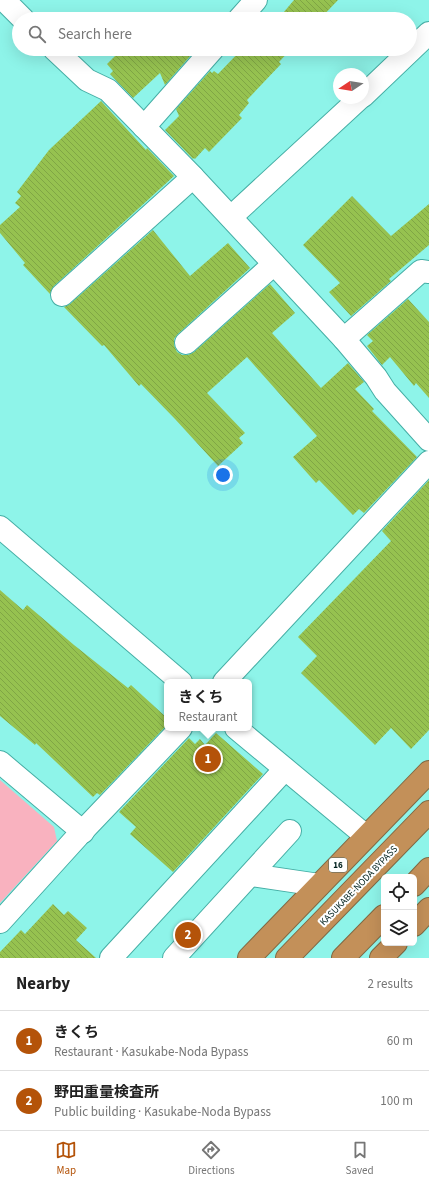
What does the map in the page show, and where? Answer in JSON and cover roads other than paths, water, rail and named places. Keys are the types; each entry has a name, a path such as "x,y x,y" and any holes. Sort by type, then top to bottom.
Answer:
{"highway":[{"name":"16","path":"249,958 429,772"},
{"name":"KASUKABE-NODA BYPASS","path":"287,958 429,812"},
{"path":"417,882 429,869"},
{"path":"417,922 429,909"},
{"path":"343,958 381,919"},
{"path":"381,958 393,946"}],"street":[{"path":"4,0 16,12"},
{"path":"245,12 256,0"},
{"path":"417,45 429,34"},
{"path":"61,56 87,80 108,90 193,177 344,339 376,377 385,391 429,440"},
{"path":"144,127 207,56"},
{"path":"369,90 406,56"},
{"path":"231,217 353,104"},
{"path":"62,296 193,177"},
{"path":"186,343 274,264"},
{"path":"344,339 421,271 429,272"},
{"path":"227,679 429,462"},
{"path":"0,527 177,679"},
{"path":"0,922 178,731"},
{"path":"240,731 366,836"},
{"path":"0,762 83,832"},
{"path":"110,958 285,769"},
{"path":"174,958 290,831"},
{"path":"250,875 319,885"}],"place":[{"name":"きくち","path":"208,759"},
{"name":"野田重量検査所","path":"188,935"}]}
